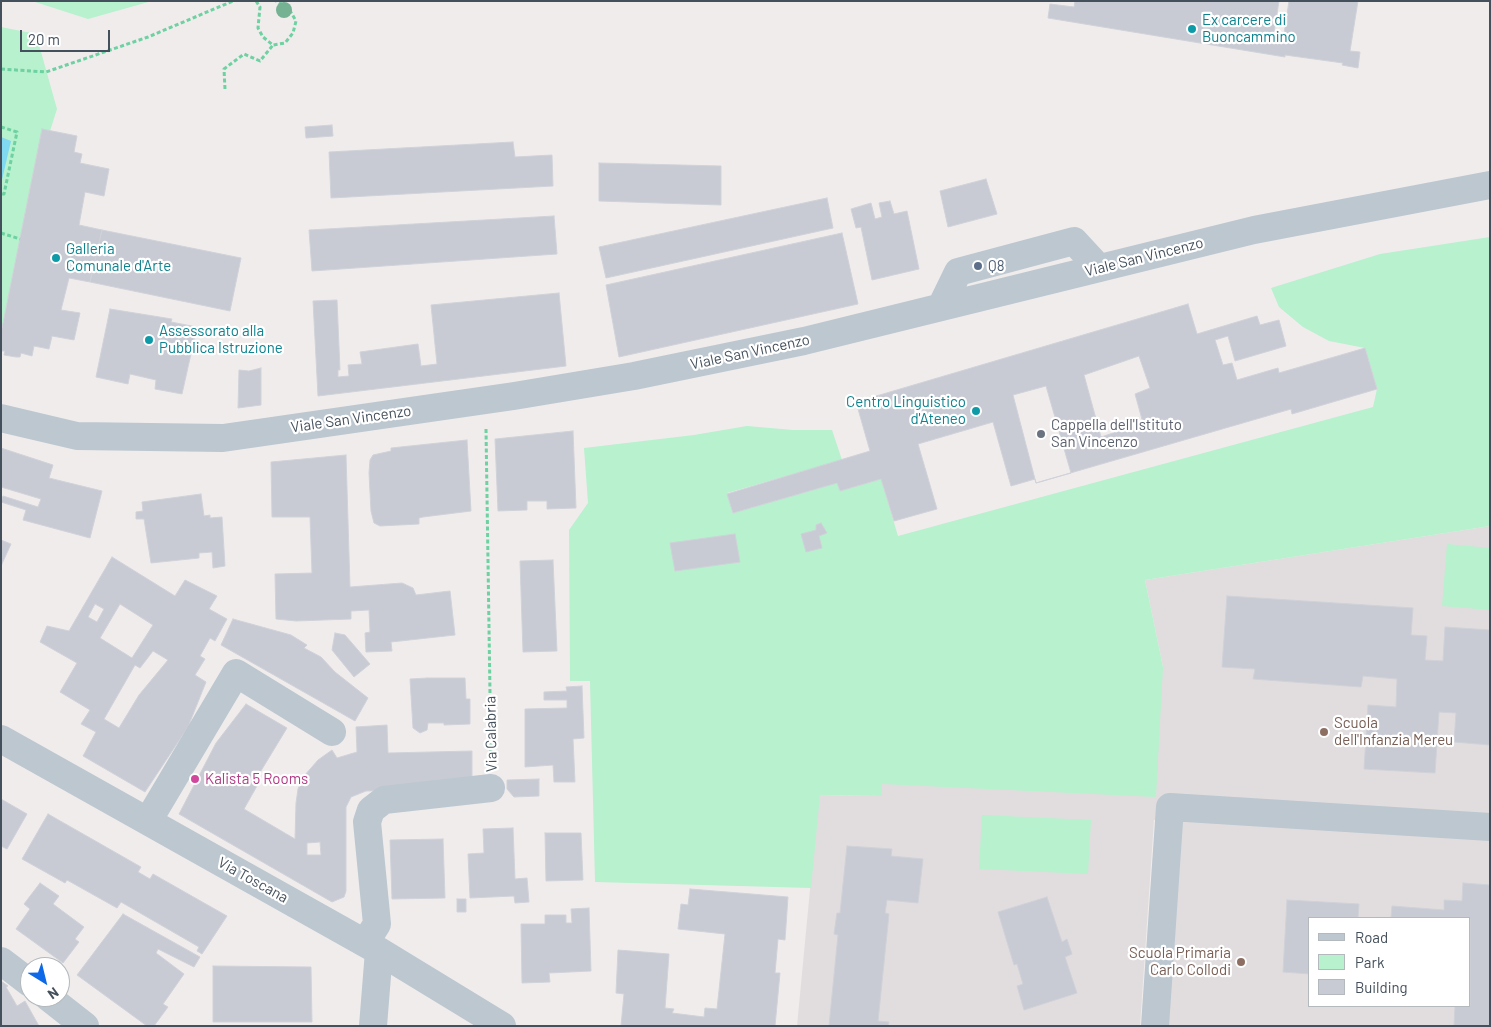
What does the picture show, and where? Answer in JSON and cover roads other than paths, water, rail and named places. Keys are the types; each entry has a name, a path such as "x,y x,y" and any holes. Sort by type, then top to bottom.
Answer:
{"street":[{"name":"Viale San Vincenzo","path":"1,418 77,436 223,438 514,396 634,376 804,342 1254,230 1490,185"},
{"path":"148,821 236,673 332,732"},
{"name":"Via Toscana","path":"1,739 372,947 502,1026"},
{"name":"Via Calabria","path":"372,947 377,924 367,822 371,810 384,800 492,788"},
{"path":"1155,1026 1170,807 1490,827"},
{"path":"372,947 373,1026"},
{"path":"1,961 20,975"},
{"path":"61,1007 85,1026"}],"water":[{"path":"1,137 11,141 1,184"}],"place":[{"name":"Ex carcere di Buoncammino","path":"1192,29"},
{"name":"Galleria Comunale d'Arte","path":"56,258"},
{"name":"Q8","path":"978,266"},
{"name":"Assessorato alla Pubblica Istruzione","path":"149,340"},
{"name":"Centro Linguistico d'Ateneo","path":"976,411"},
{"name":"Cappella dell'Istituto San Vincenzo","path":"1041,434"},
{"name":"Scuola dell'Infanzia Mereu","path":"1324,732"},
{"name":"Kalista 5 Rooms","path":"195,779"},
{"name":"Scuola Primaria Carlo Collodi","path":"1241,962"}]}
